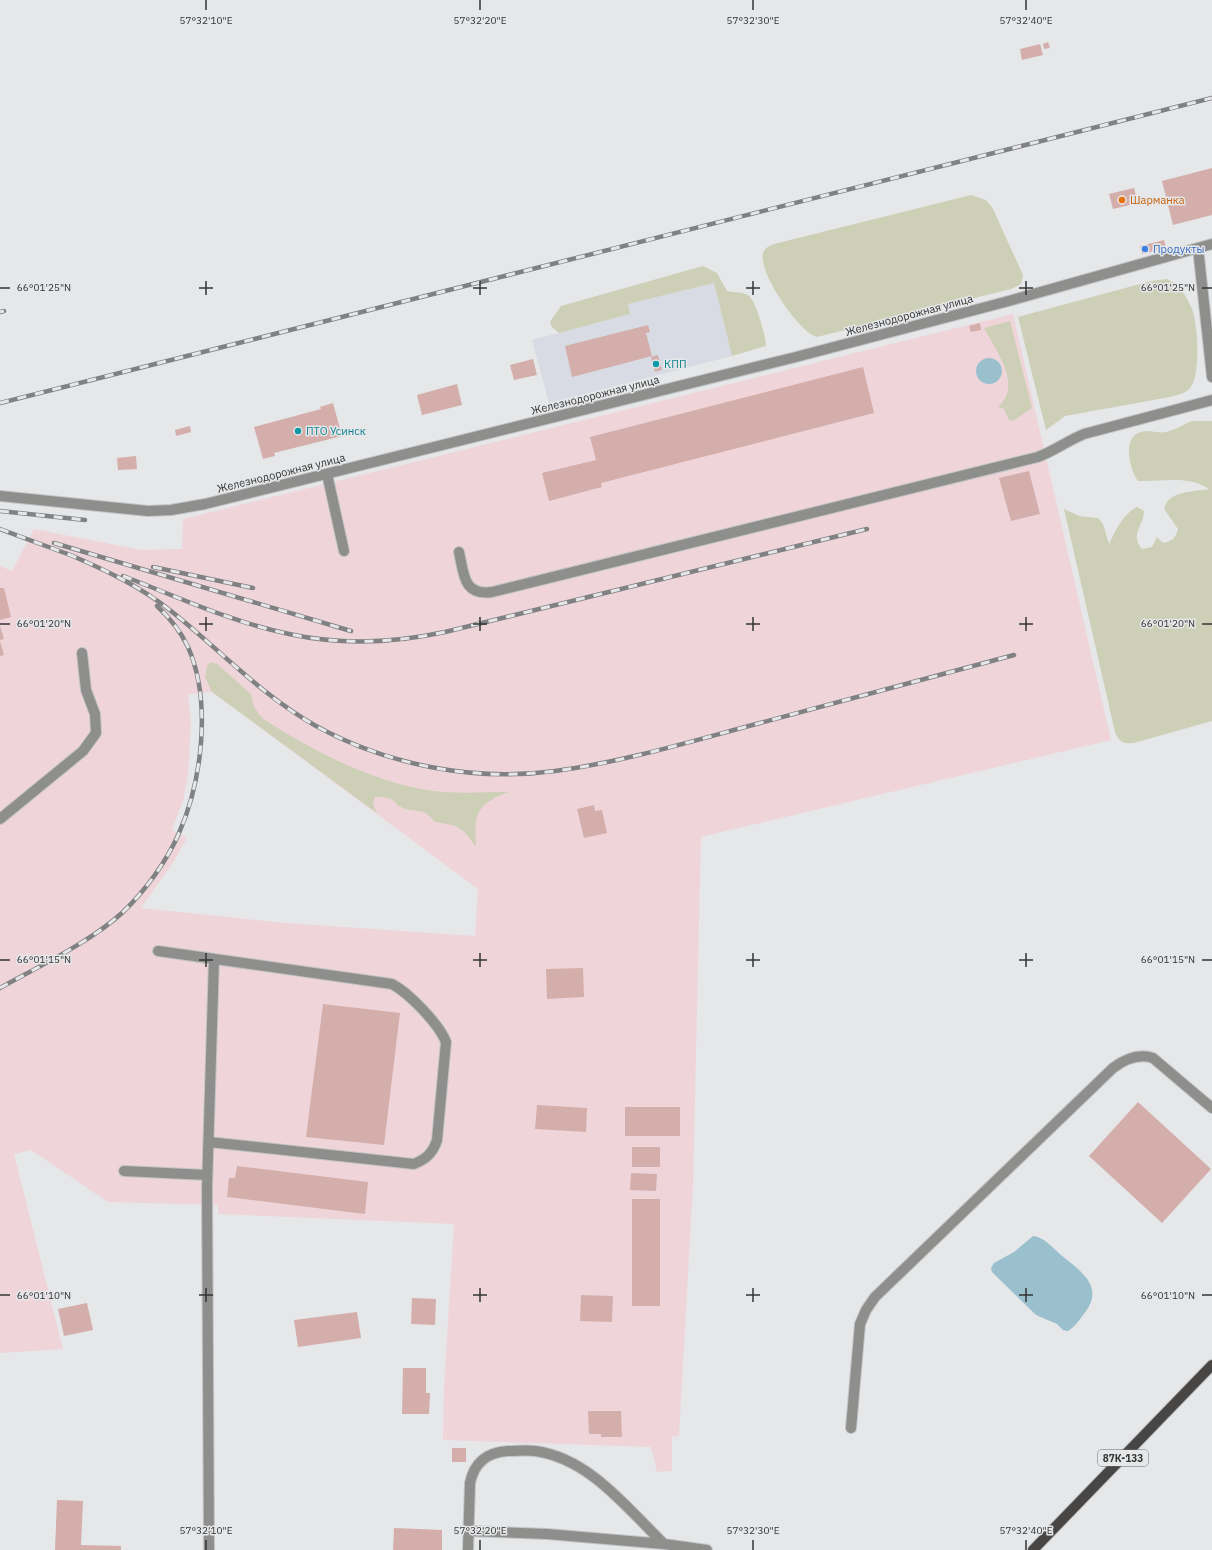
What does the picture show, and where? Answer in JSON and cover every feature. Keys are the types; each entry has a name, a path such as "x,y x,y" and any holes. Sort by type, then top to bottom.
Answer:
{"main road":[{"name":"87К-133","path":"1034,1550 1212,1365"}],"street":[{"name":"Железнодорожная улица","path":"0,496 127,510 171,510 205,504 796,357 1005,302 1212,244"},
{"path":"1198,248 1212,377"},
{"path":"459,552 466,581 470,589 483,593 492,592 1038,457 1052,452 1070,440 1084,434 1212,400"},
{"path":"327,474 344,551"},
{"path":"0,819 83,751 96,733 95,714 86,690 82,653"},
{"path":"158,951 392,984 406,993 442,1032 446,1042 435,1148 423,1160 414,1164 209,1142"},
{"path":"209,1550 207,1175 214,959"},
{"path":"851,1428 860,1324 866,1310 881,1292 1113,1068 1134,1056 1153,1058 1212,1108"},
{"path":"124,1171 207,1175"},
{"path":"468,1550 470,1483 472,1472 489,1454 504,1451 535,1451 549,1454 581,1468 604,1485 664,1544"},
{"path":"469,1531 505,1531 664,1544 708,1550"}],"shaded area":[{"path":"714,283 732,356 549,403 532,340 630,314 627,304"},
{"path":"1013,314 1111,740 701,837 693,1184 679,1436 672,1437 672,1471 657,1472 651,1447 443,1440 444,1387 454,1224 218,1214 218,1205 108,1202 31,1150 14,1154 63,1349 0,1353 0,566 12,571 34,529 141,550 182,549 183,519","holes":["212,692 478,889 475,936 286,923 141,908 172,864 187,838 172,830 183,801 188,775 191,721 188,694"]}],"green space":[{"path":"971,195 986,200 992,207 1023,275 1021,284 1011,289 817,337 809,333 790,312 780,298 766,271 763,259 764,251 772,245"},
{"path":"703,266 717,273 727,291 744,293 752,299 760,320 766,346 732,356 714,283 628,304 630,314 559,333 552,327 550,322 561,306"},
{"path":"1167,279 1182,291 1190,304 1194,316 1197,338 1197,362 1196,372 1190,388 1183,393 1170,397 1065,416 1046,430 1018,317 1151,281"},
{"path":"1010,321 1032,408 1013,421 1009,420 1004,409 998,407 1005,398 1008,389 1008,378 1000,357 984,328"},
{"path":"1192,421 1212,421 1212,721 1134,743 1124,743 1118,738 1115,732 1064,509 1079,516 1098,518 1103,524 1109,544 1123,519 1137,507 1144,511 1137,534 1138,544 1142,549 1152,547 1157,537 1163,543 1171,540 1175,537 1178,529 1164,509 1167,503 1171,498 1182,493 1209,489 1192,482 1184,481 1138,481 1130,462 1129,447 1131,440 1135,435 1141,432 1165,432"},
{"path":"211,662 217,664 251,694 254,707 262,718 302,742 344,764 366,773 410,787 433,791 461,793 509,792 490,801 479,812 475,836 476,847 467,835 459,828 435,822 426,814 401,807 390,799 375,797 373,804 377,813 212,692 205,677 207,666"}],"water":[{"path":"989,358 998,362 1002,371 998,380 989,384 980,380 976,371 980,362"},
{"path":"1033,1236 1041,1238 1076,1267 1088,1280 1091,1287 1092,1295 1090,1304 1073,1328 1068,1331 1063,1330 1057,1324 1036,1315 992,1272 991,1268 994,1263 1014,1252"}],"building":[{"path":"1048,42 1050,48 1044,49 1043,44"},
{"path":"1040,44 1043,55 1022,60 1020,49"},
{"path":"1212,168 1212,215 1173,225 1162,181"},
{"path":"1134,188 1138,203 1113,209 1109,194"},
{"path":"1164,240 1166,248 1142,254 1140,246"},
{"path":"980,323 981,330 971,332 969,326"},
{"path":"648,325 650,332 646,333 652,356 572,377 565,346"},
{"name":"КПП","path":"658,355 662,370 655,372 651,357"},
{"path":"533,359 537,375 514,380 510,365"},
{"path":"863,367 874,413 601,483 602,487 549,501 542,473 596,460 590,437"},
{"path":"457,384 462,405 422,415 417,395"},
{"name":"ПТО Усинск","path":"333,403 342,436 274,453 275,456 263,459 254,427 321,409 320,407"},
{"path":"190,426 191,432 176,436 175,430"},
{"path":"136,456 137,469 118,470 117,458"},
{"path":"1029,471 1040,514 1011,521 999,478"},
{"path":"0,588 4,588 11,617 0,620"},
{"path":"0,626 4,639 0,640"},
{"path":"0,641 4,655 0,656"},
{"path":"594,805 595,811 602,810 607,833 584,838 577,809"},
{"path":"583,968 584,997 547,999 546,969"},
{"path":"323,1004 400,1013 384,1145 306,1137"},
{"path":"1138,1102 1211,1169 1162,1223 1089,1156"},
{"path":"537,1105 587,1108 586,1132 535,1129"},
{"path":"625,1107 680,1107 680,1136 625,1136"},
{"path":"632,1147 660,1147 660,1167 632,1167"},
{"path":"237,1166 368,1182 365,1214 227,1197 229,1178 235,1178"},
{"path":"631,1173 657,1174 656,1191 630,1190"},
{"path":"632,1199 660,1199 660,1306 632,1306"},
{"path":"581,1295 613,1296 612,1322 580,1321"},
{"path":"412,1298 436,1299 435,1325 411,1324"},
{"path":"87,1303 93,1330 64,1336 58,1309"},
{"path":"357,1312 361,1338 298,1347 294,1320"},
{"path":"403,1368 426,1368 426,1393 430,1393 429,1414 402,1414"},
{"path":"588,1411 621,1411 622,1437 601,1437 601,1434 589,1434"},
{"path":"452,1448 466,1448 466,1462 452,1462"},
{"path":"57,1500 83,1501 81,1545 121,1546 121,1550 55,1550"},
{"path":"394,1528 442,1530 442,1550 393,1550"}],"railway":[{"path":"0,403 1212,98"},
{"path":"0,312 4,311"},
{"path":"0,511 85,520"},
{"path":"0,529 73,556"},
{"path":"123,576 225,616 267,629 308,638 328,640 387,640 426,636 445,632 867,529"},
{"path":"54,543 351,631"},
{"path":"68,554 121,579 159,602 277,701 316,726 343,740 372,751 401,760 463,772 524,774 581,767 632,757 1014,655"},
{"path":"153,567 253,588"},
{"path":"0,988 80,943 110,923 123,912 155,875 179,833 187,812 198,766 202,716 200,692 195,668 188,647 175,625 157,606"}],"place":[{"name":"Шарманка","path":"1122,200"},
{"name":"Прoдукты","path":"1145,249"},
{"name":"КПП","path":"656,364"},
{"name":"ПТО Усинск","path":"298,431"}]}
